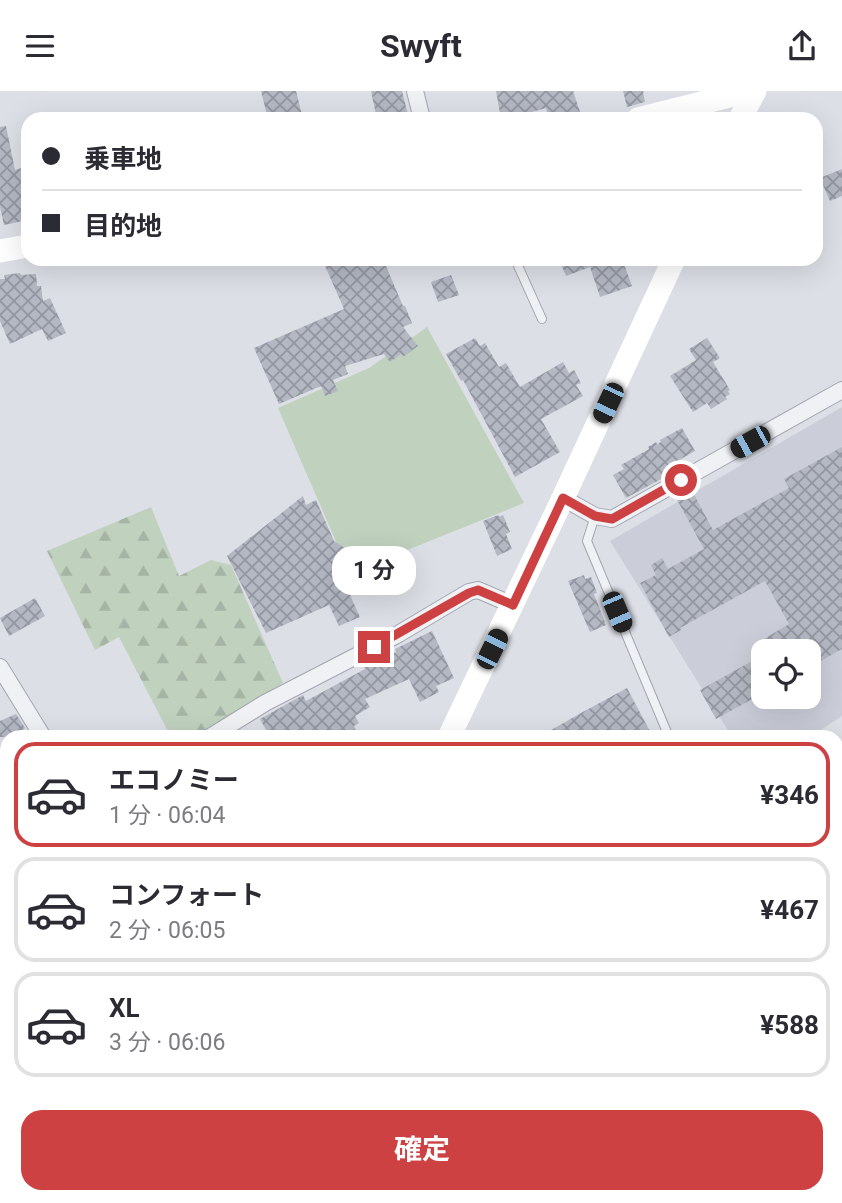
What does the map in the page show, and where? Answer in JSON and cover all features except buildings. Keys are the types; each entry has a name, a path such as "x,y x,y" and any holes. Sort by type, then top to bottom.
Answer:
{"street":[{"path":"415,91 420,112"},
{"path":"666,112 749,91"},
{"path":"744,112 755,91"},
{"path":"0,251 21,247"},
{"path":"452,730 671,266"},
{"path":"563,498 595,516 612,519 842,390"},
{"path":"221,730 265,703 396,636 469,593 478,590 513,605"},
{"path":"0,667 39,730"}],"lane":[{"path":"518,266 542,319"},
{"path":"595,516 587,541 666,730"}],"shaded area":[{"path":"842,407 842,716 821,730 728,730 610,541"}],"green space":[{"path":"427,327 524,503 360,569 352,549 338,546 278,408 369,368"},
{"path":"151,507 179,576 211,560 231,565 283,683 205,730 167,730 119,637 95,650 47,551"}],"route":[{"path":"374,647 478,590 513,605 563,498 595,516 612,519 681,480"}]}
